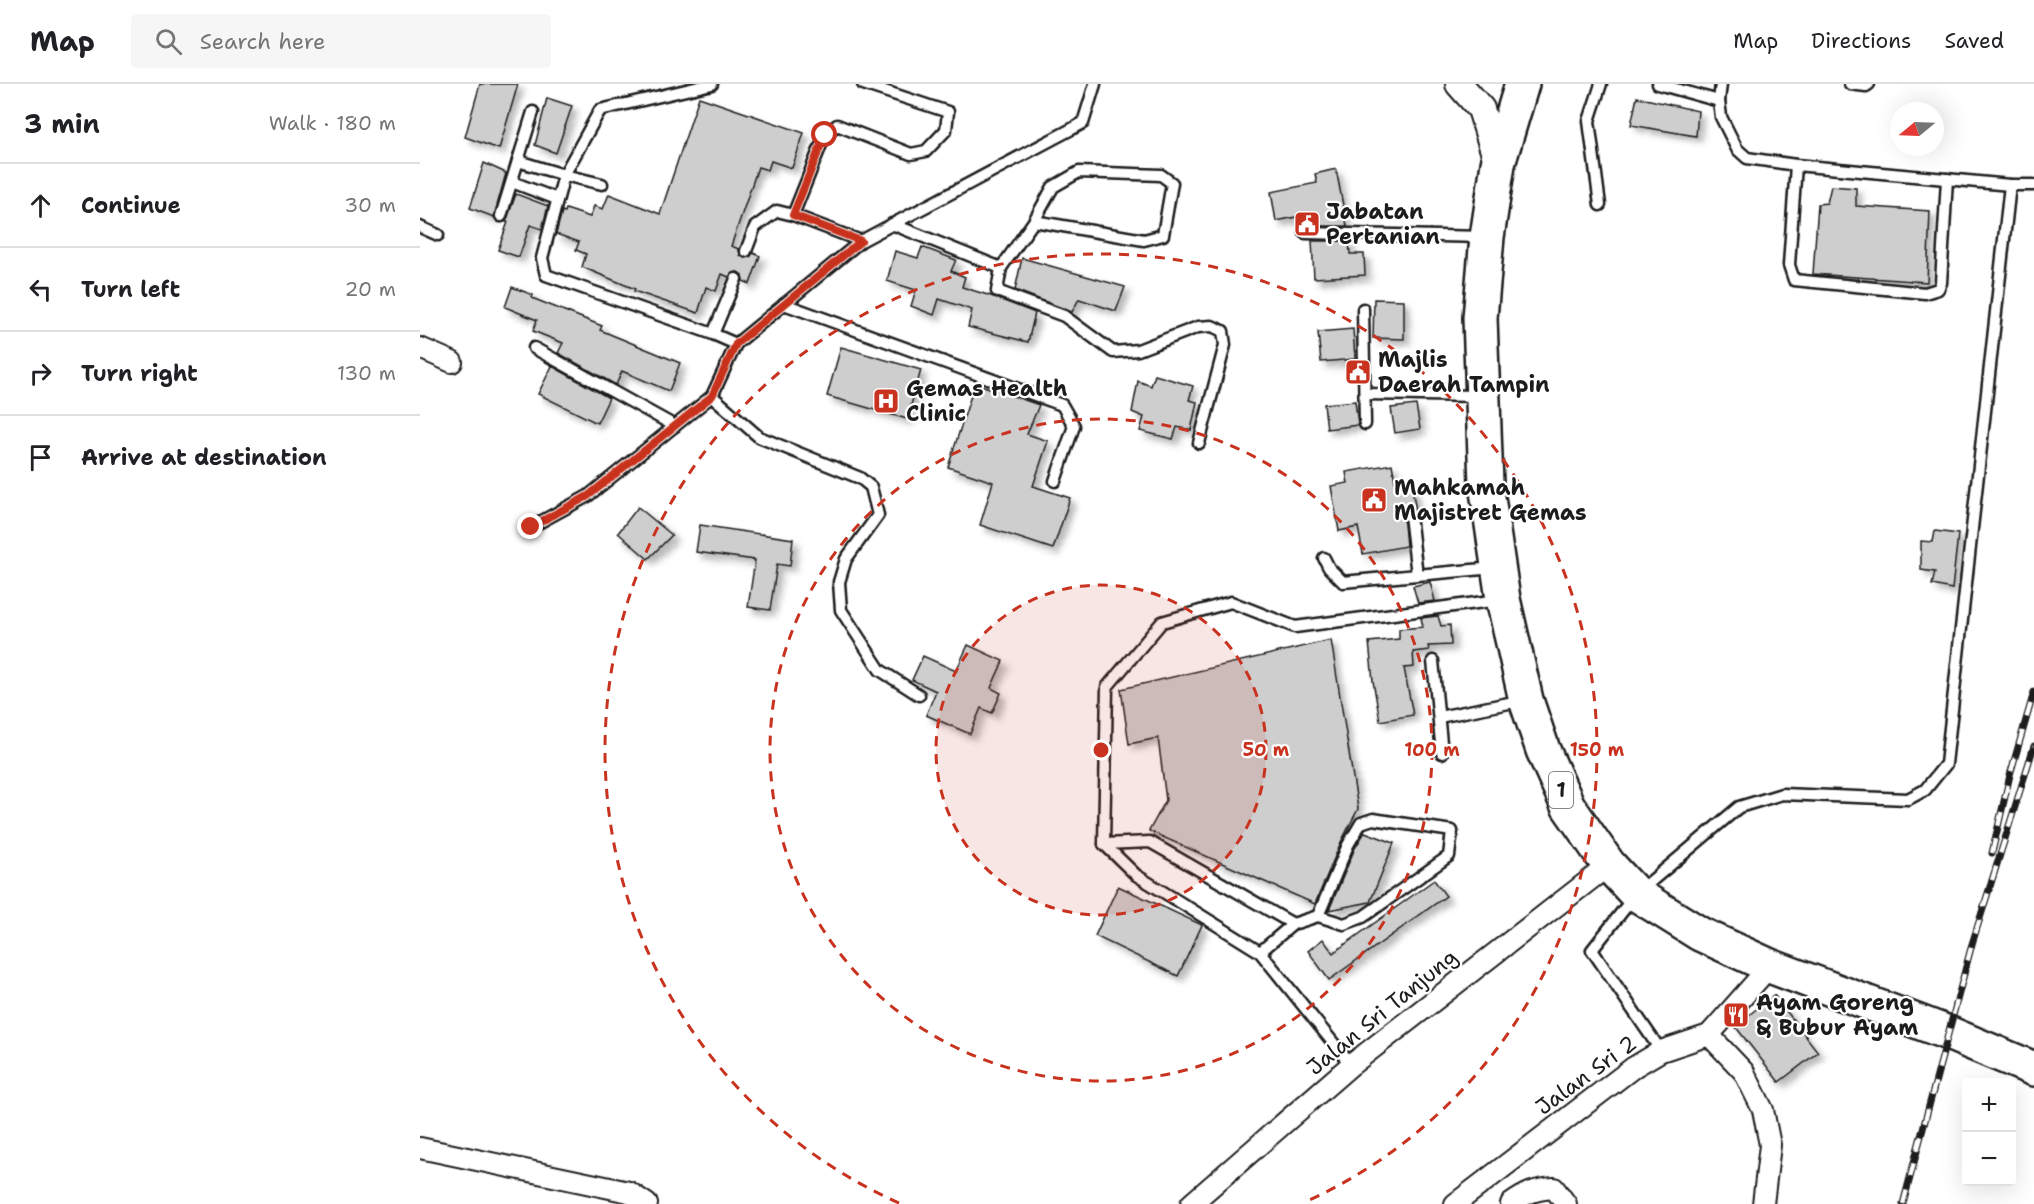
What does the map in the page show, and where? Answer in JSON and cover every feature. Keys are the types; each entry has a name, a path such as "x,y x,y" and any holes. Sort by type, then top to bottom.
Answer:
{"highway":[{"name":"1","path":"1522,84 1498,164 1487,237 1480,318 1486,484 1500,584 1526,700 1543,750 1568,806 1609,864 1636,894 1700,934 1770,966 1948,1033 2034,1069"}],"street":[{"path":"1459,84 1481,109 1498,164"},
{"path":"420,348 452,362"},
{"name":"Jalan Sri Tanjung","path":"1191,1204 1352,1065 1609,864"},
{"name":"Jalan Sri 2","path":"1455,1204 1634,1066 1661,1051 1708,1035 1770,966"},
{"path":"1708,1035 1744,1072 1763,1110 1770,1145 1763,1204"},
{"path":"420,1148 629,1192 647,1204"},
{"path":"1511,1204 1526,1193 1554,1188 1566,1204"}],"lane":[{"path":"712,84 600,111 564,175 542,258 546,275 736,344"},
{"path":"793,215 825,135 837,125 911,154 926,151 946,130 948,112 863,84"},
{"path":"531,527 588,496 712,396 736,344 861,241 1083,123 1095,84"},
{"path":"1600,205 1588,121 1601,84"},
{"path":"1658,84 1719,101"},
{"path":"1720,84 1720,117 1737,149 1747,158 1796,165 2010,185 2034,185"},
{"path":"1850,84 1866,86 1869,84"},
{"path":"501,216 533,112"},
{"path":"518,161 602,184"},
{"path":"1796,165 1789,265 1794,280 1925,293 1938,289 1941,283 1947,179"},
{"path":"1034,221 1144,240 1163,235 1172,183 1161,176 1079,172 1053,187 1034,221 1001,268 997,291 1064,316 1113,352 1138,350 1198,327 1212,326 1223,331 1225,345 1199,443"},
{"path":"512,182 557,199"},
{"path":"1661,1051 1592,950 1636,894 1739,807 1782,794 1908,799 1925,790 1946,764 2010,185"},
{"path":"746,251 755,227 777,212 793,215 861,241"},
{"path":"892,224 1001,268"},
{"path":"420,227 438,235"},
{"path":"1305,233 1487,237"},
{"path":"713,334 736,279"},
{"path":"784,304 1062,405 1074,426 1055,481"},
{"path":"1363,309 1365,424"},
{"path":"534,348 675,426"},
{"path":"1365,394 1482,396"},
{"path":"712,396 759,437 860,478 871,487 878,515 846,559 839,582 841,610 880,670 919,695"},
{"path":"1410,515 1417,575"},
{"path":"1324,558 1329,568 1343,582 1417,575 1500,584"},
{"path":"1352,1065 1260,951 1136,875 1104,844 1107,687 1162,622 1231,602 1295,627 1500,584"},
{"path":"1433,661 1442,753"},
{"path":"1439,717 1526,700"},
{"path":"1260,951 1293,924 1318,916 1344,924 1364,917 1449,856 1452,831 1373,819 1361,823 1348,846 1318,916"},
{"path":"1104,844 1150,842 1293,924"}],"building":[{"path":"480,84 518,84 499,149 465,137"},
{"path":"699,97 804,133 792,168 771,161 768,170 758,167 731,246 739,249 740,255 744,258 750,257 753,253 760,256 750,284 743,281 742,275 738,272 732,273 729,277 722,274 716,291 706,287 698,313 634,291 635,289 582,267 586,254 576,250 579,242 556,234 562,211 565,212 566,209 590,217 594,206 603,209 609,194 660,214"},
{"path":"1637,97 1698,111 1696,136 1631,125"},
{"path":"547,98 572,106 556,153 535,145"},
{"path":"484,163 506,173 494,217 470,208"},
{"path":"1336,169 1347,226 1311,226 1311,214 1276,221 1271,192 1317,183 1315,174"},
{"path":"1831,186 1856,188 1856,206 1930,211 1927,282 1813,274 1818,204 1827,203"},
{"path":"516,194 548,206 542,229 530,225 519,257 498,250"},
{"path":"1312,241 1349,241 1350,254 1364,254 1365,275 1314,278"},
{"path":"922,247 956,260 951,271 965,277 962,287 1035,313 1028,342 968,327 972,310 939,299 934,315 911,306 916,290 887,281 895,251 918,258"},
{"path":"1022,258 1125,287 1116,311 1079,299 1072,312 1015,290"},
{"path":"512,287 533,295 532,298 602,326 600,330 680,363 669,391 622,371 616,385 558,353 563,343 533,331 537,320 505,307"},
{"path":"1374,299 1404,300 1404,339 1373,338"},
{"path":"1353,329 1355,359 1321,362 1318,332"},
{"path":"841,347 921,370 907,419 827,396"},
{"path":"552,366 609,398 597,423 538,394"},
{"path":"1155,375 1193,386 1189,400 1197,402 1191,430 1177,427 1173,439 1140,431 1144,417 1132,412 1138,381 1151,386"},
{"path":"975,383 1039,405 1027,434 1048,441 1033,486 1070,498 1053,549 980,525 993,482 948,467"},
{"path":"1355,401 1358,425 1327,429 1324,404"},
{"path":"1416,405 1420,429 1395,433 1391,408"},
{"name":"Mahkamah Majistret Gemas","path":"1392,464 1396,487 1411,483 1416,511 1409,508 1403,513 1406,546 1363,554 1358,527 1339,531 1331,486 1348,483 1346,472"},
{"path":"638,507 672,535 648,559 618,533"},
{"path":"700,525 793,539 790,566 777,564 770,610 748,607 755,560 696,552"},
{"path":"1935,531 1958,534 1952,589 1932,585 1935,572 1921,570 1921,541 1933,542"},
{"path":"1430,582 1435,601 1418,603 1413,586"},
{"path":"1438,616 1441,626 1450,625 1451,645 1428,646 1429,650 1413,652 1414,667 1404,668 1413,715 1380,721 1369,642 1399,639 1399,629 1423,627 1421,618"},
{"path":"1331,640 1358,809 1341,842 1315,904 1149,831 1166,800 1158,738 1129,744 1121,689"},
{"path":"968,645 1003,661 991,688 1001,693 992,713 981,708 970,734 926,715 936,691 912,680 923,656 956,671"},
{"path":"1365,832 1394,843 1370,902 1329,910 1355,848"},
{"path":"1434,880 1446,896 1329,980 1308,951 1323,939 1333,953"},
{"path":"1118,886 1202,925 1178,976 1095,936"},
{"path":"1774,995 1818,1052 1779,1082 1735,1026"}],"railway":[{"path":"1992,853 2010,775 2034,692"},
{"path":"1903,1204 1972,944 2034,746"}],"place":[{"name":"Jabatan Pertanian","path":"1307,224"},
{"name":"Majlis Daerah Tampin","path":"1358,372"},
{"name":"Gemas Health Clinic","path":"886,401"},
{"name":"Mahkamah Majistret Gemas","path":"1374,500"},
{"name":"Ayam Goreng & Bubur Ayam","path":"1736,1015"}],"route":[{"path":"531,527 588,496 712,396 736,344 861,241 793,215 825,135"}]}
